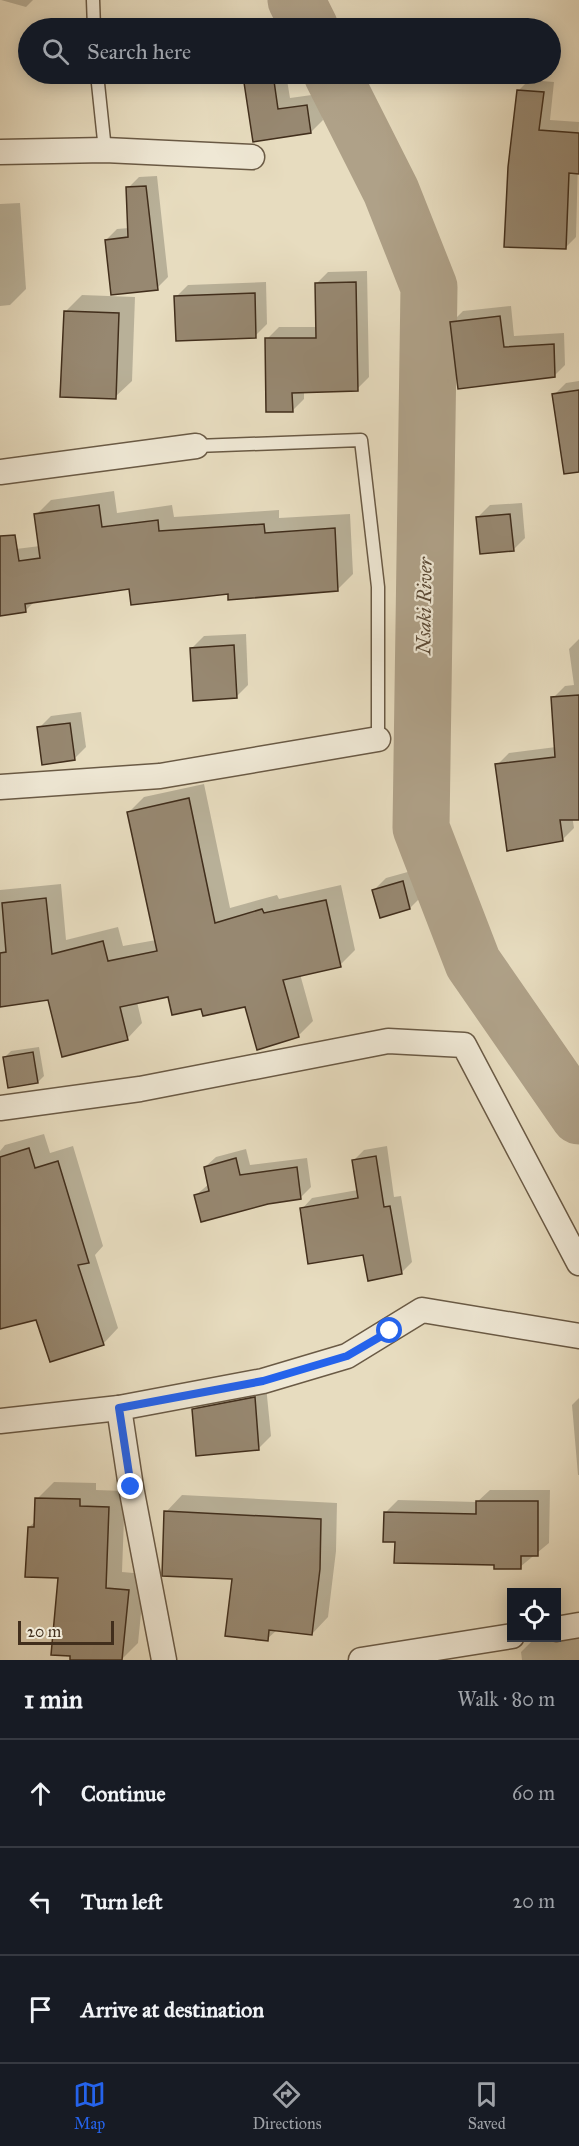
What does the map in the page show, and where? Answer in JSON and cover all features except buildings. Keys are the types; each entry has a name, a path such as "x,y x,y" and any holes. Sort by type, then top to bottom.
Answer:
{"street":[{"path":"0,152 105,150 252,157"},
{"path":"0,472 196,446"},
{"path":"0,787 160,776 378,739"},
{"path":"0,1108 140,1089 388,1041 464,1045 579,1263"},
{"path":"0,1421 119,1408 263,1381 347,1356 422,1310 579,1336"},
{"path":"119,1408 131,1487 164,1660"},
{"path":"561,1628 579,1625"},
{"path":"362,1660 507,1637"}],"lane":[{"path":"93,0 94,18"},
{"path":"99,84 105,150"},
{"path":"196,446 361,440 378,587 378,739"}],"waterway":[{"name":"Nsaki River","path":"296,0 305,18"},
{"name":"Nsaki River","path":"337,84 391,191 429,287 421,828 473,963 579,1116"}],"route":[{"path":"131,1487 119,1408 263,1381 347,1356 390,1331"}]}
